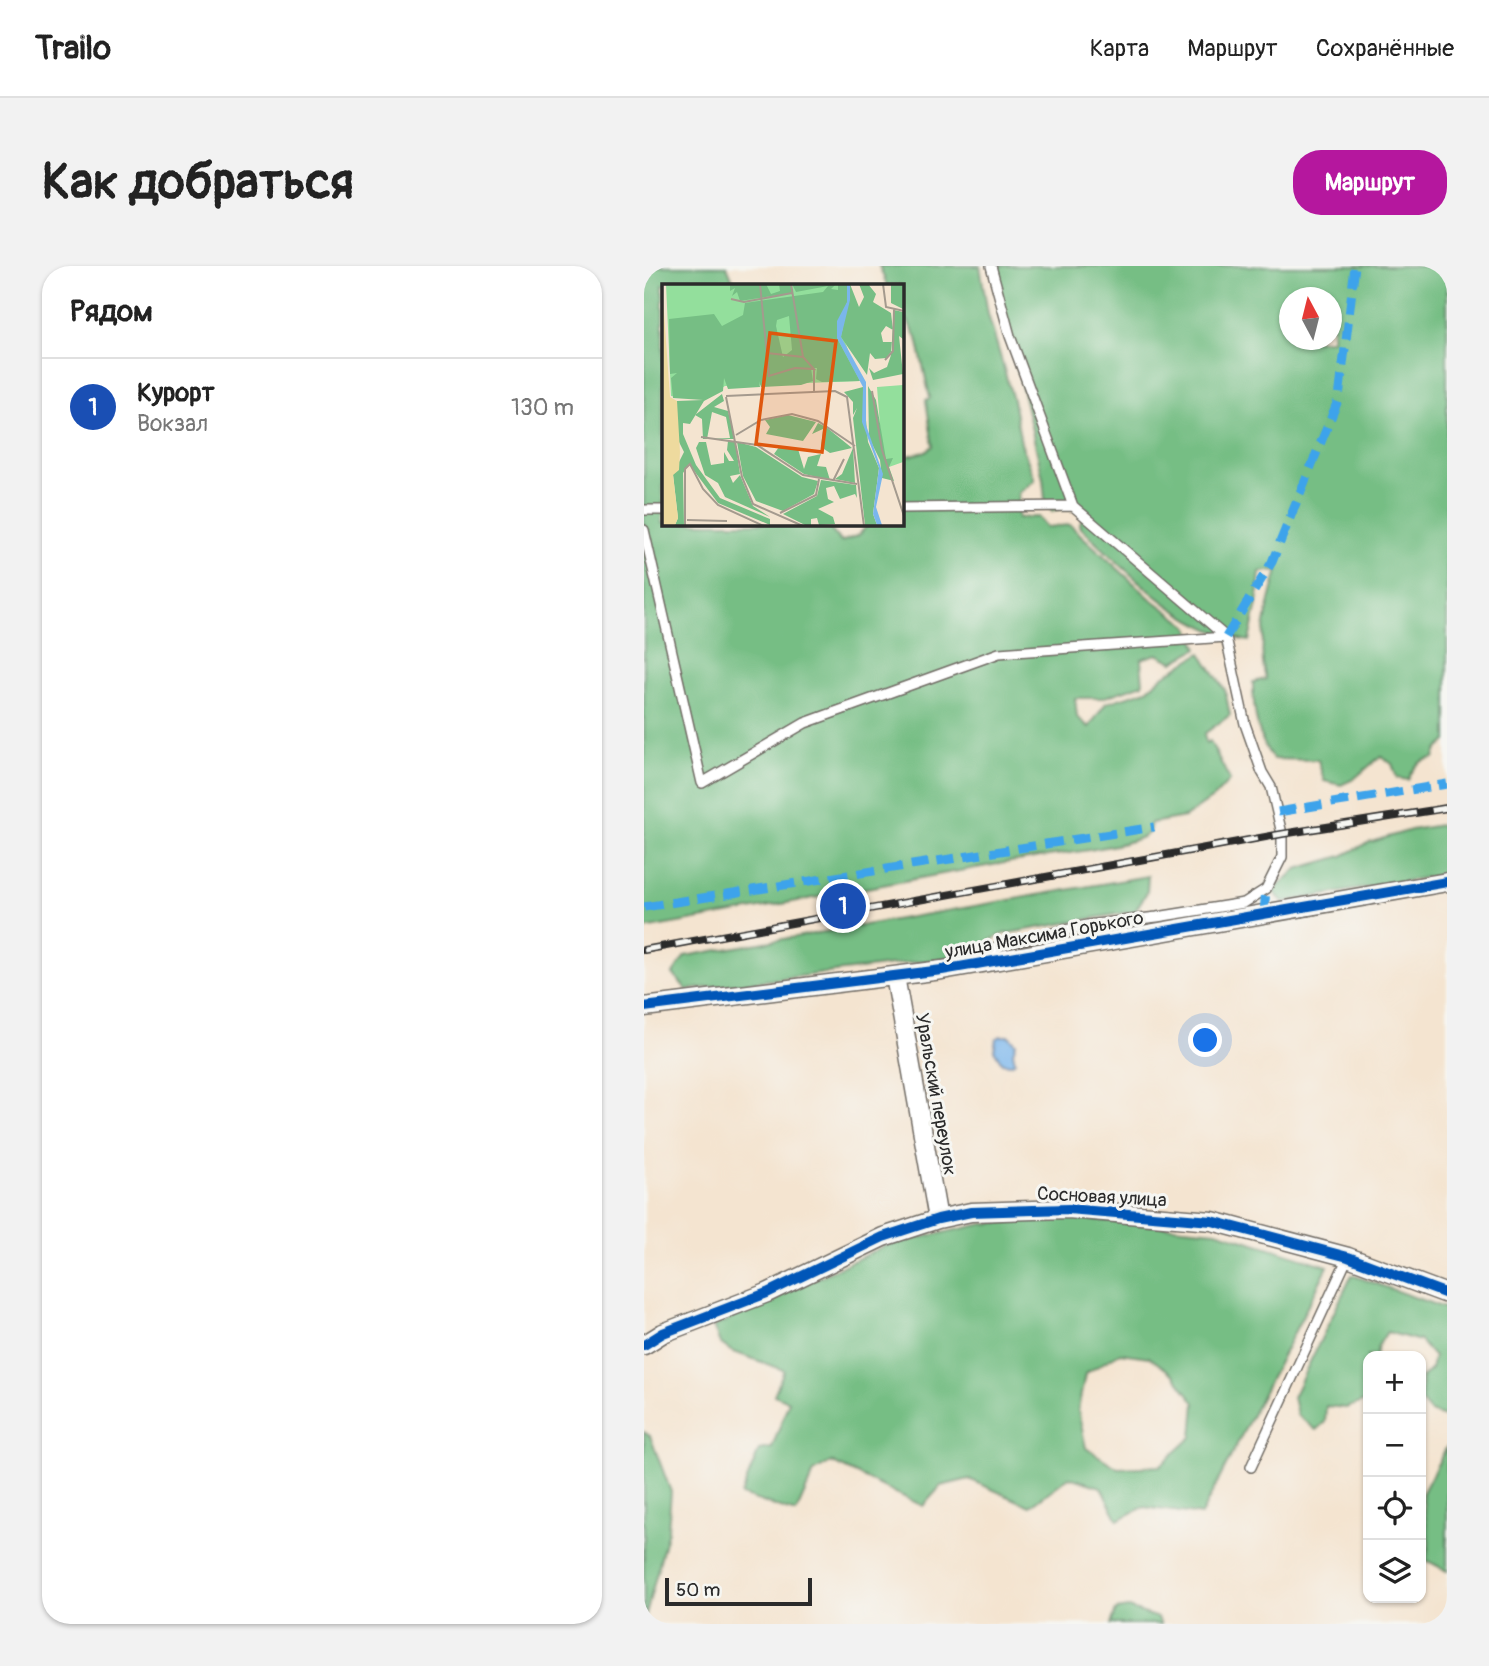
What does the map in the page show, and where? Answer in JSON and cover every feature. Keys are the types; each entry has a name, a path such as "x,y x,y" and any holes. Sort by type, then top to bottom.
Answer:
{"street":[{"name":"улица Максима Горького","path":"644,1007 942,970 1447,882"},
{"name":"Уральский переулок","path":"895,976 938,1220"},
{"name":"Сосновая улица","path":"644,1345 663,1333 767,1293 883,1237 971,1212 1068,1209 1212,1221 1348,1257 1447,1294"}],"lane":[{"path":"942,970 1001,945 1087,925 1244,903 1266,889 1282,857 1282,834 1271,787 1262,772 1245,724 1226,637 1073,506 1010,336 991,266"},
{"path":"903,508 1073,506"},
{"path":"644,510 662,510"},
{"path":"644,530 702,783 805,723 999,653 1226,637"},
{"path":"1251,1467 1348,1257"}],"green space":[{"path":"644,266 727,266 735,284 662,284 662,525 827,525 841,542 859,535 867,525 903,525 903,457 926,451 933,446 926,400 930,398 917,338 903,313 903,284 887,284 879,266 980,266 988,314 1013,400 1021,443 1035,480 1019,493 1018,518 1038,517 1047,527 1070,525 1150,598 1188,626 1198,648 1173,662 1157,654 1141,659 1143,684 1102,698 1075,698 1077,717 1089,727 1106,703 1147,690 1163,676 1201,653 1225,690 1230,715 1204,734 1206,743 1210,741 1230,780 1214,797 1185,817 1151,823 1148,833 1130,842 644,929"},
{"path":"992,266 1447,266 1447,741 1437,750 1434,758 1418,764 1408,780 1397,778 1392,764 1381,756 1354,779 1341,785 1324,781 1318,760 1273,759 1263,742 1257,722 1253,682 1266,679 1263,638 1278,570 1260,572 1249,641 1224,635 1178,612 1136,579 1079,526 1087,509 1064,507 1052,512 1045,500 1043,479"},
{"path":"1447,824 1447,874 1283,902 1273,891 1297,869 1342,856 1368,843 1411,830"},
{"path":"1148,876 1147,892 1135,911 1003,934 957,957 687,990 673,974 685,956"},
{"path":"1065,1217 1216,1231 1328,1266 1201,1515 1144,1507 1118,1520 1101,1487 1069,1477 1030,1506 969,1479 941,1486 923,1506 831,1462 814,1472 796,1513 741,1495 759,1450 772,1448 789,1401 774,1395 784,1370 731,1351 720,1343 713,1327 887,1245 983,1224","holes":["1120,1353 1149,1357 1174,1375 1195,1403 1192,1437 1160,1466 1118,1468 1086,1448 1078,1410 1085,1374"]},
{"path":"1352,1275 1447,1309 1447,1418 1430,1412 1426,1407 1426,1374 1431,1369 1434,1357 1420,1341 1387,1332 1377,1351 1363,1351 1363,1402 1346,1408 1326,1406 1325,1422 1316,1430 1297,1415 1293,1397"},
{"path":"644,1432 650,1436 671,1492 668,1530 644,1622"},
{"path":"1447,1446 1447,1571 1426,1560 1429,1543 1426,1486"},
{"path":"1128,1608 1158,1618 1161,1624 1111,1624 1116,1610"}],"water":[{"path":"1009,1036 1016,1043 1013,1052 1015,1061 1011,1064 1002,1063 994,1050 996,1039"}],"railway":[{"path":"644,950 1282,834 1447,808"}],"marked path":[{"path":"1226,637 1272,562 1339,398 1355,266"},
{"path":"1278,812 1447,784"},
{"path":"644,907 1154,827"},
{"path":"1264,914 1266,889"}],"cycle path":[{"path":"644,1007 942,970 1447,882"},
{"path":"644,1345 663,1333 767,1293 883,1237 938,1219 971,1212 1068,1209 1212,1221 1348,1257 1447,1294"}],"place":[{"name":"Курорт","path":"843,906"}]}
